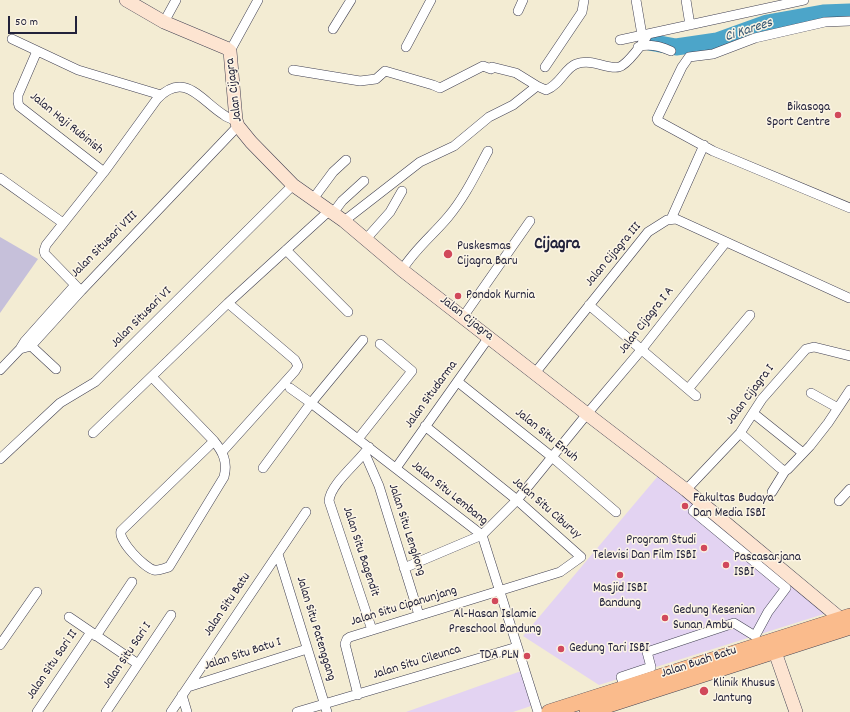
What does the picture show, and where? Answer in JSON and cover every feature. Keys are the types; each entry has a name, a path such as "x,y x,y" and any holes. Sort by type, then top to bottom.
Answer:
{"main road":[{"name":"Jalan Buah Batu","path":"549,712 623,682 758,644 848,622"},
{"name":"Jalan Buah Batu","path":"586,712 775,652 848,622"}],"street":[{"name":"Jalan Cijagra","path":"126,0 164,22 226,48 231,62 237,123 251,142 293,185 344,221 402,270 686,490 848,622"},
{"path":"164,22 176,0"},
{"path":"231,62 258,0"},
{"path":"333,29 351,0"},
{"path":"406,47 431,0"},
{"path":"518,12 523,0"},
{"path":"546,67 582,12 584,0"},
{"path":"636,0 643,40 646,44 665,48 671,51"},
{"path":"686,0 690,26"},
{"path":"620,40 643,40 690,26 804,0"},
{"path":"850,21 825,22 755,38 713,54 688,58 682,67 657,119 658,121 704,145 850,208"},
{"path":"12,39 78,70 161,95 174,88 187,88 200,95 224,116 237,123"},
{"path":"293,70 360,81 376,79 385,71 440,88 483,66 491,69 492,67 516,73 546,90 553,88 576,64 594,62 614,67 623,65 643,40"},
{"name":"Jalan Haji Rubinish","path":"37,50 18,95 19,106 104,172"},
{"path":"344,221 420,162 454,146 489,117 513,105 537,86"},
{"name":"Jalan Situsari VIII","path":"161,95 104,172 46,245 44,251 45,254 78,288 237,123"},
{"path":"704,145 671,219 676,219 850,298"},
{"path":"402,270 420,245 433,234 457,205 488,151"},
{"path":"313,199 333,172 346,160"},
{"path":"0,178 63,223"},
{"path":"93,433 228,303 286,250 332,212 364,181"},
{"name":"Jalan Situsari VI","path":"0,459 60,403 95,382 293,185"},
{"path":"366,239 390,212 402,191"},
{"name":"Jalan Cijagra III","path":"535,373 648,232 671,219"},
{"path":"463,317 530,221"},
{"name":"Jalan Cijagra I A","path":"482,535 517,500 642,349 726,242"},
{"path":"286,250 348,312"},
{"path":"0,370 20,349 28,344 78,288"},
{"path":"222,452 298,366 295,360 228,303"},
{"path":"589,304 696,396"},
{"path":"688,389 750,315"},
{"name":"Jalan Situdarma","path":"396,468 489,337"},
{"path":"263,468 311,403 363,340"},
{"path":"28,344 56,369"},
{"path":"358,439 412,371 380,344"},
{"name":"Jalan Cijagra I","path":"686,490 740,433 762,399 806,349 814,348 850,356"},
{"path":"152,377 214,441 222,452 226,463 224,477 169,567 158,570 151,569 129,550 121,538 121,531 214,441"},
{"name":"Jalan Situ Emuh","path":"458,382 552,457 616,512"},
{"name":"Jalan Situ Lembang","path":"290,388 358,439 367,451 396,468 482,535 538,712"},
{"path":"772,492 785,471 803,453 828,423 850,390"},
{"path":"811,393 838,408"},
{"path":"753,413 803,453"},
{"name":"Jalan Situ Ciburuy","path":"425,426 517,500 581,557 560,572 500,590"},
{"path":"740,433 785,471"},
{"name":"Jalan Situ Lengkong","path":"367,451 419,615"},
{"name":"Jalan Situ Bagendit","path":"367,451 338,482 330,496 329,501 372,630"},
{"path":"839,501 850,489"},
{"path":"623,682 651,667 647,652 734,623 755,636 768,612 786,588 693,511 701,502"},
{"name":"Jalan Situ Batu","path":"171,712 306,512"},
{"path":"404,568 482,535"},
{"name":"Jalan Situ Patenggang","path":"278,554 326,708"},
{"name":"Jalan Situ Sari II","path":"38,712 132,582"},
{"name":"Jalan Situ Cipanunjang","path":"358,695 345,644 350,636 500,590"},
{"path":"0,644 37,592"},
{"name":"Jalan Situ Sari I","path":"106,712 171,615"},
{"path":"69,617 138,664"},
{"path":"758,644 775,652 796,712"},
{"name":"Jalan Situ Cileunca","path":"297,712 326,708 358,695 517,647"},
{"name":"Jalan Situ Batu I","path":"188,687 307,649"},
{"path":"182,695 187,712"}],"shaded area":[{"path":"0,237 38,259 0,313"},
{"path":"658,476 827,613 599,685 523,636"},
{"path":"524,670 531,706 513,712 406,712"}],"waterway":[{"name":"Ci Karees","path":"649,42 676,47 717,41 767,23 823,13 850,12"}],"place":[{"name":"Bikasoga Sport Centre","path":"838,115"},
{"name":"Puskesmas Cijagra Baru","path":"448,254"},
{"name":"Pondok Kurnia","path":"458,296"},
{"name":"Fakultas Budaya Dan Media ISBI","path":"685,506"},
{"name":"Program Studi Televisi Dan Film ISBI","path":"704,548"},
{"name":"Pascasarjana ISBI","path":"726,565"},
{"name":"Masjid ISBI Bandung","path":"620,575"},
{"name":"Al-Hasan Islamic Preschool Bandung","path":"495,601"},
{"name":"Gedung Kesenian Sunan Ambu","path":"665,618"},
{"name":"Gedung Tari ISBI","path":"561,649"},
{"name":"TDA PLN","path":"527,656"},
{"name":"Klinik Khusus Jantung","path":"704,691"}],"district":[{"name":"Cijagra","path":"557,246"}]}
